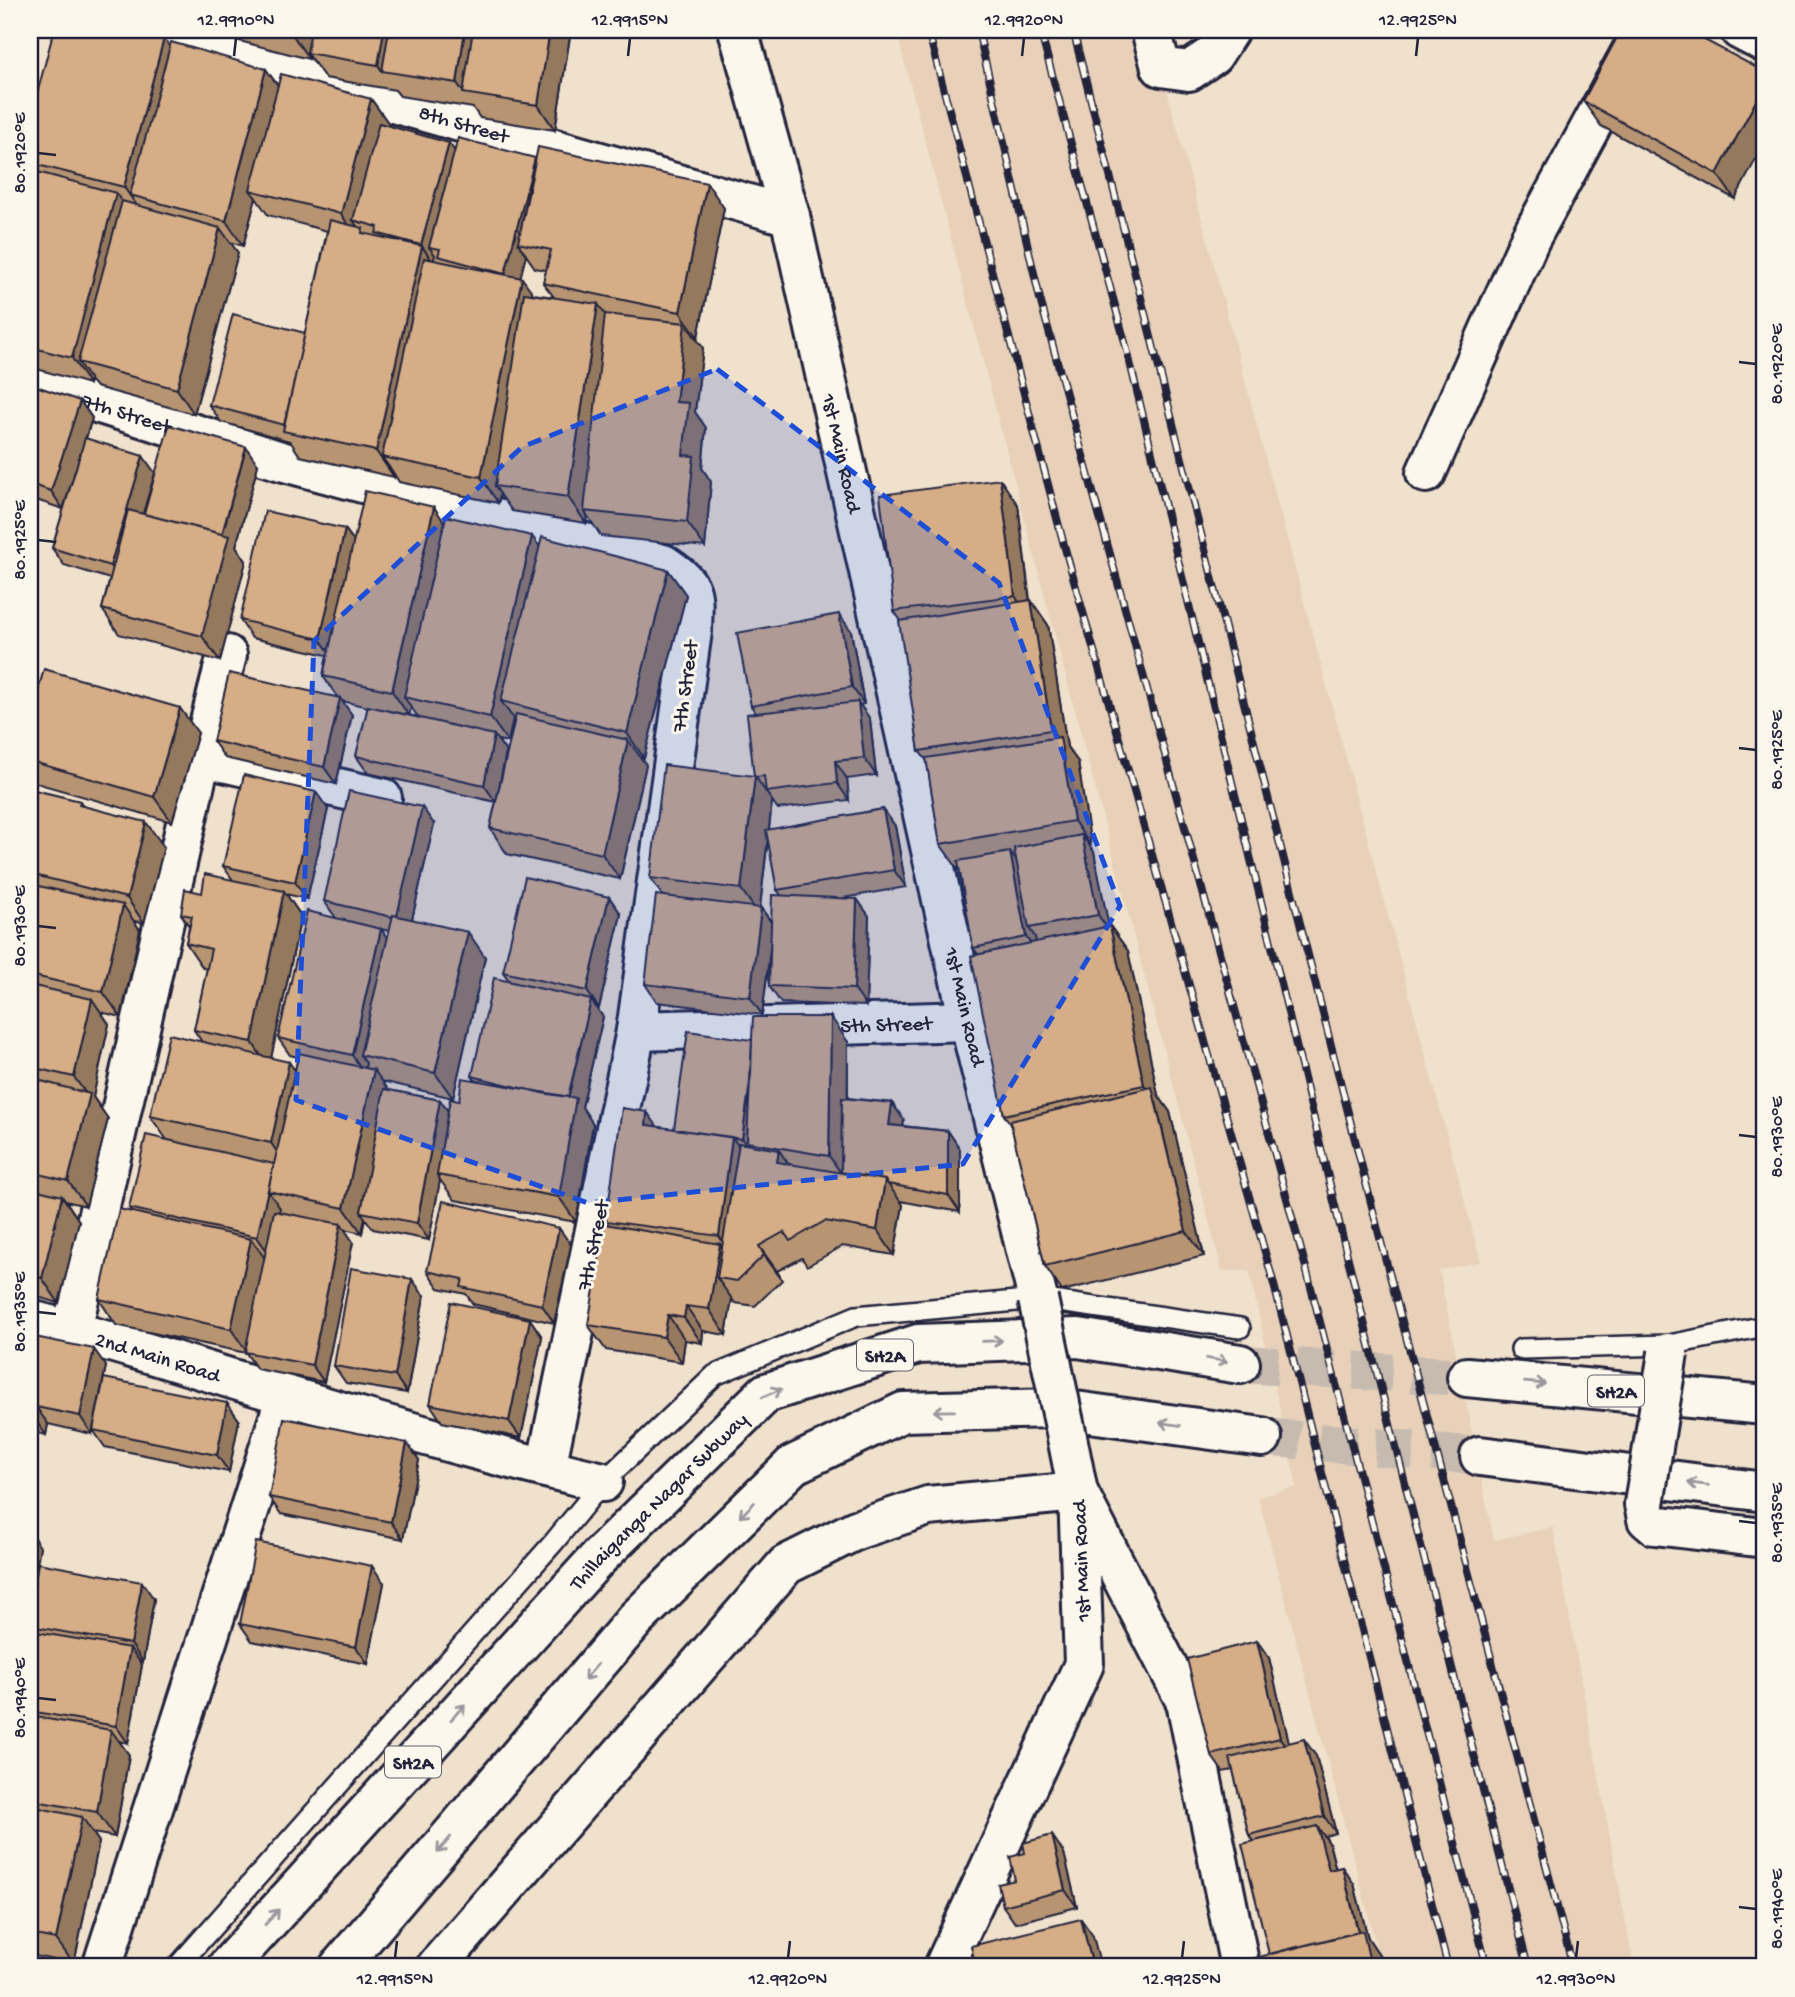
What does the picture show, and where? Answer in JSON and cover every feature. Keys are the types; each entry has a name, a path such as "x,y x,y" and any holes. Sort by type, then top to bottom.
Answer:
{"street":[{"name":"8th Street","path":"137,30 790,216"},
{"name":"1st Main Road","path":"738,30 790,216 969,1021 1038,1299 1078,1492 1084,1664 954,1958"},
{"path":"1152,30 1161,67 1189,71 1213,55 1229,30"},
{"path":"1426,473 1530,239 1643,30"},
{"path":"1740,30 1765,43"},
{"name":"7th Street","path":"30,382 281,461 663,564 685,580 693,597 692,631 636,1031 546,1468"},
{"path":"72,1330 201,757 227,655"},
{"path":"201,757 382,798"},
{"name":"5th Street","path":"636,1031 969,1021"},
{"path":"136,1045 175,1052"},
{"name":"2nd Main Road","path":"30,1320 72,1330 286,1395 603,1482"},
{"name":"Thillaiganga Nagar Subway","path":"226,1967 599,1557 766,1393 918,1344 1078,1338 1240,1346"},
{"path":"1669,1349 1644,1504 1647,1520 1654,1525 1765,1538"},
{"name":"SH2A","path":"1467,1377 1765,1405"},
{"path":"102,1967 286,1395"},
{"path":"340,1967 635,1620 793,1465 903,1412 1054,1408 1262,1437"},
{"path":"1480,1457 1765,1492"},
{"path":"436,1967 786,1565 856,1530 928,1506 1078,1492 1186,1702 1240,1967"}],"lane":[{"path":"177,1967 554,1542 603,1482 715,1375 856,1317 1038,1299 1240,1346"},
{"path":"1521,1349 1669,1349 1765,1325"}],"highlighted area":[{"path":"717,369 999,583 1120,906 963,1164 588,1203 296,1100 314,641 522,447"}],"shaded area":[{"path":"896,30 1151,30 1481,1262 1439,1270 1494,1540 1553,1527 1634,1967 1382,1967 1258,1497 1297,1487 1249,1271 1222,1271"}],"building":[{"path":"54,30 135,30 164,38 124,187 30,163 30,120"},
{"path":"275,30 293,30 292,34"},
{"path":"311,30 384,30 378,65 307,53"},
{"path":"389,30 465,30 457,83 382,71"},
{"path":"473,30 550,30 538,105 463,93"},
{"path":"1621,30 1686,30 1765,72 1765,84 1717,174 1583,101"},
{"path":"171,42 266,69 226,221 130,195"},
{"path":"281,74 371,99 341,214 250,190"},
{"path":"379,123 449,143 421,245 376,233 378,227 353,220"},
{"path":"458,138 535,158 505,274 438,256 440,249 429,247"},
{"path":"538,147 707,183 680,312 543,283 551,250 518,243"},
{"path":"30,170 116,193 72,358 30,347"},
{"path":"122,201 220,228 177,389 78,362"},
{"path":"330,220 363,228 362,233 422,246 376,451 283,431"},
{"path":"424,258 522,278 481,477 382,457"},
{"path":"524,293 598,304 568,497 495,486"},
{"path":"233,314 305,333 284,425 209,405"},
{"path":"605,314 685,323 676,402 689,403 683,455 694,456 687,522 584,511"},
{"path":"33,385 80,401 51,491 30,484 30,393"},
{"path":"169,425 246,447 222,534 144,514"},
{"path":"85,438 143,456 110,566 52,548"},
{"path":"1000,479 1015,596 894,611 880,495"},
{"path":"365,491 434,507 392,691 323,676"},
{"path":"128,510 229,536 202,636 102,609"},
{"path":"265,511 345,529 320,639 240,620"},
{"path":"446,516 532,536 490,717 404,697"},
{"path":"542,537 668,570 627,733 501,701"},
{"path":"1031,600 1051,730 919,751 899,621"},
{"path":"839,614 852,687 751,706 737,633"},
{"path":"44,669 180,708 154,797 30,761 30,719"},
{"path":"229,673 340,698 324,767 213,741"},
{"path":"858,702 864,758 835,761 837,783 766,792 764,776 754,776 747,714"},
{"path":"368,706 494,735 484,785 356,756"},
{"path":"516,714 628,740 602,854 490,828"},
{"path":"1060,737 1074,821 940,844 926,758"},
{"path":"664,765 755,776 741,889 650,878"},
{"path":"244,775 316,792 295,882 223,866"},
{"path":"30,789 80,801 79,805 146,822 127,898 30,874"},
{"path":"349,791 422,807 397,916 324,901"},
{"path":"883,809 894,870 777,890 766,830"},
{"path":"1082,835 1098,915 1029,928 1014,848"},
{"path":"1010,852 1026,937 973,948 958,861"},
{"path":"205,874 284,891 252,1042 194,1030 211,949 186,943 192,916 181,914 185,889 202,893"},
{"path":"525,877 609,897 587,991 503,972"},
{"path":"30,884 123,905 103,992 30,975"},
{"path":"656,895 761,908 750,997 645,984"},
{"path":"772,895 857,899 854,989 769,986"},
{"path":"307,911 381,929 352,1055 278,1038"},
{"path":"393,915 468,932 435,1073 360,1055"},
{"path":"1110,926 1144,1085 1004,1115 971,956"},
{"path":"494,978 591,1000 568,1097 472,1076"},
{"path":"30,985 92,999 74,1077 30,1067"},
{"path":"753,1017 831,1017 829,1156 747,1142"},
{"path":"688,1031 752,1040 751,1075 742,1139 674,1129"},
{"path":"169,1034 289,1062 271,1143 150,1116"},
{"path":"299,1053 374,1070 344,1208 268,1191"},
{"path":"30,1078 90,1094 68,1181 30,1172"},
{"path":"462,1078 576,1098 559,1197 437,1175 450,1099 459,1101"},
{"path":"1152,1087 1186,1231 1045,1266 1010,1121"},
{"path":"384,1089 440,1100 417,1223 361,1212"},
{"path":"842,1098 892,1103 889,1125 948,1131 948,1195 841,1172"},
{"path":"622,1108 647,1112 646,1125 732,1137 719,1236 606,1221"},
{"path":"146,1135 274,1164 257,1237 129,1208"},
{"path":"739,1143 779,1150 777,1162 885,1180 877,1230 825,1221 790,1241 784,1232 759,1246 764,1255 737,1281 717,1278"},
{"path":"30,1188 62,1196 42,1278 30,1275"},
{"path":"443,1201 559,1228 542,1305 461,1287 463,1279 427,1271"},
{"path":"119,1209 251,1239 231,1329 99,1299"},
{"path":"274,1211 341,1224 312,1365 245,1352"},
{"path":"605,1224 720,1244 709,1309 686,1306 684,1318 668,1315 664,1337 588,1325"},
{"path":"351,1268 412,1279 395,1376 334,1366"},
{"path":"451,1302 530,1319 509,1421 430,1404"},
{"path":"30,1336 94,1349 80,1416 36,1407 34,1418 30,1417"},
{"path":"104,1378 227,1403 217,1455 93,1430"},
{"path":"284,1418 407,1443 391,1522 269,1497"},
{"path":"256,1542 372,1566 356,1647 240,1624"},
{"path":"38,1563 142,1582 131,1644 30,1626 30,1609"},
{"path":"30,1631 130,1648 116,1726 30,1711"},
{"path":"1257,1641 1280,1738 1211,1755 1187,1659"},
{"path":"30,1716 111,1730 97,1812 30,1800"},
{"path":"1304,1739 1324,1816 1249,1835 1230,1758"},
{"path":"30,1806 82,1817 56,1939 30,1934"},
{"path":"1317,1826 1329,1870 1342,1867 1358,1932 1269,1954 1242,1844"},
{"path":"1052,1835 1065,1890 1003,1906 998,1884 1015,1880 1010,1857 1025,1853 1023,1843"},
{"path":"1081,1919 1093,1967 962,1967 975,1964 971,1946"},
{"path":"1363,1931 1371,1967 1249,1967 1247,1960"}],"tunnel":[{"path":"1240,1364 1467,1377"},
{"path":"1262,1437 1480,1456"}],"railway":[{"path":"928,30 1064,545 1272,1277 1448,1967"},
{"path":"978,30 1040,299 1306,1268 1487,1967"},
{"path":"1040,30 1126,346 1347,1255 1528,1967"},
{"path":"1073,30 1381,1242 1573,1967"}]}
